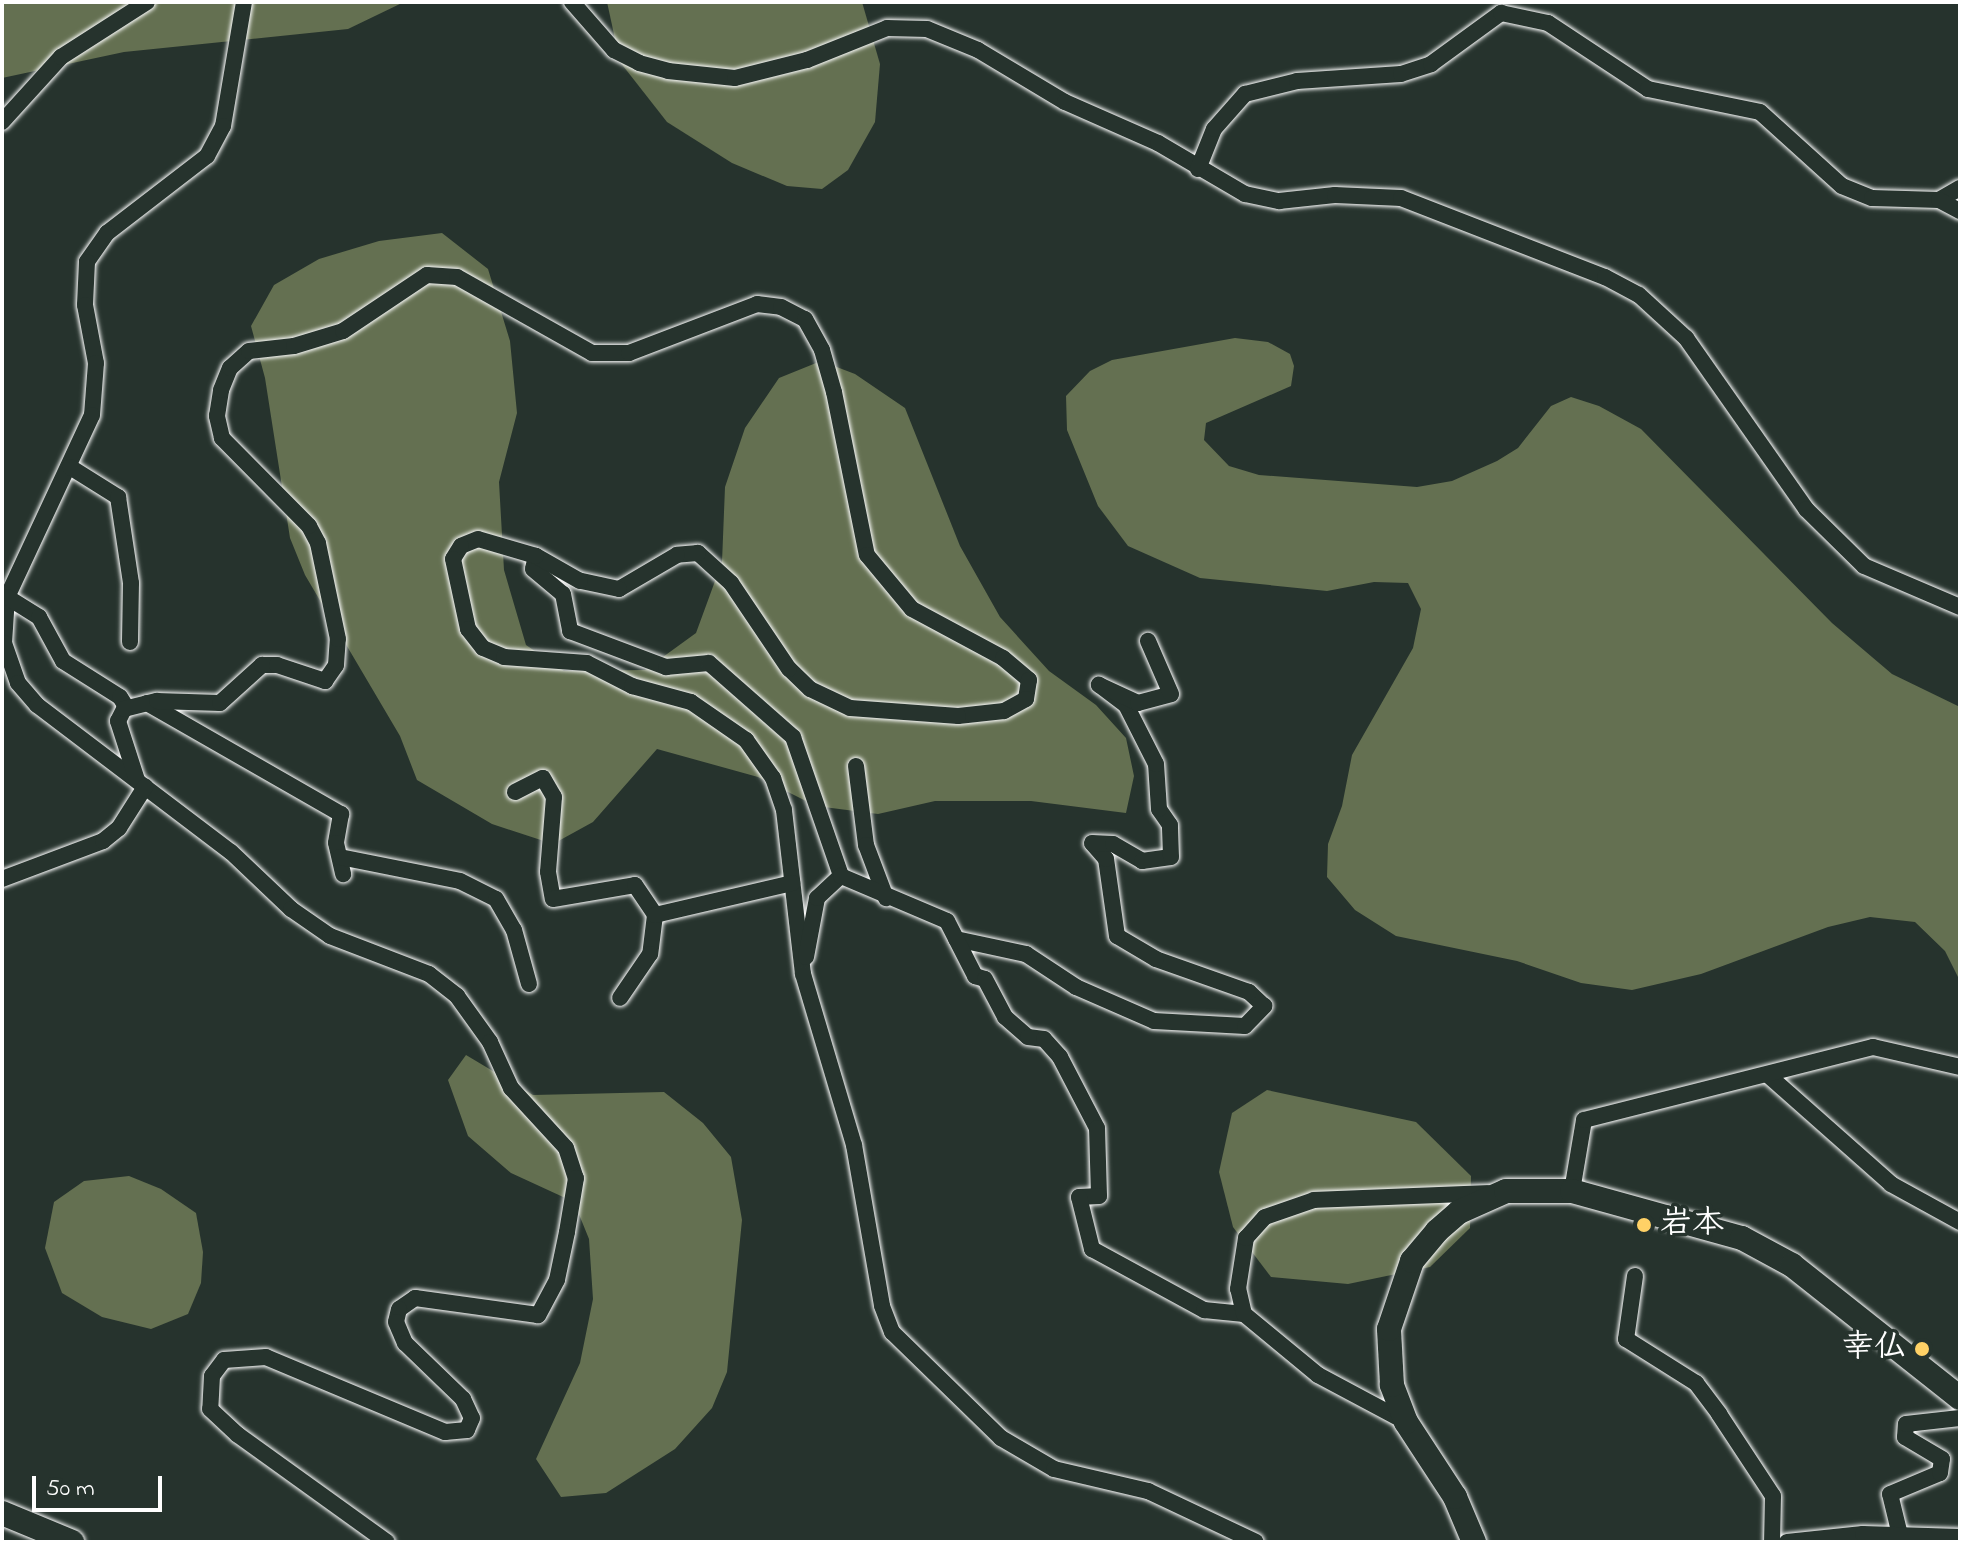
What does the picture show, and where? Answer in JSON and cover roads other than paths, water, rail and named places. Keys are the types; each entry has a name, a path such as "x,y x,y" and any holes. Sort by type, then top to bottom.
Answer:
{"main road":[{"path":"1474,1542 1455,1497 1406,1422 1389,1358 1397,1293 1412,1261 1437,1231 1459,1212 1506,1191 1572,1191 1742,1238 1792,1265 1960,1398"},
{"path":"2,1513 72,1542"}],"street":[{"path":"2,122 61,57 147,2"},
{"path":"244,2 223,126 207,156 107,233 87,262 85,305 96,363 92,415 7,597 4,643 8,675 37,705 141,783 330,936 405,963 457,996 490,1042 511,1088 566,1148 576,1178 567,1232 557,1280 538,1315 415,1298 399,1309 396,1322 405,1343 463,1399 472,1418 467,1430 445,1432 266,1357 224,1360 212,1376 210,1409 238,1435 387,1542"},
{"path":"572,2 614,50 639,63 668,71 735,78 807,60 887,28 927,29 978,50 1065,102 1158,143 1245,194 1279,201 1335,195 1401,198 1605,277 1639,295 1686,338 1806,509 1864,566 1960,607"},
{"path":"1198,169 1214,129 1245,94 1297,81 1416,69 1457,49 1501,13 1548,23 1648,89 1760,112 1842,186 1872,198 1939,200 1960,211"},
{"path":"1939,200 1960,188"},
{"path":"2,879 103,841 119,828 141,783 118,721 127,708 147,703 220,703 262,665 277,665 325,681 336,665 338,639 318,543 309,526 222,438 217,416 221,390 230,368 249,351 294,346 343,331 427,275 457,277 592,353 629,353 757,304 781,307 805,319 822,350 834,392 867,555 912,609 1003,658 1032,683 1026,699 1004,711 958,716 850,708 810,689 789,669 731,583 698,553 677,555 619,589 580,581 536,556 478,539 461,546 453,559 468,629 483,648 504,657 587,663 632,686 691,702 732,728 773,778 784,810 803,974 854,1145 882,1306 892,1332 1001,1438 1054,1469 1148,1491 1256,1542"},
{"path":"70,467 118,497 131,583 130,642"},
{"path":"536,556 533,569 563,594 570,631 666,667 709,663 793,737 841,876 886,898 947,921 1005,1017 1028,1037 1044,1039 1060,1057 1097,1128 1099,1196 1079,1197 1092,1249 1204,1310 1244,1314 1318,1375 1406,1422"},
{"path":"7,597 39,617 63,661 120,697 127,708"},
{"path":"956,939 1026,954 1076,987 1154,1021 1245,1026 1264,1006 1249,992 1156,959 1117,936 1106,859 1092,843 1113,844 1142,861 1171,857 1170,825 1159,809 1156,764 1126,705 1099,685 1138,703 1171,694 1148,641"},
{"path":"147,703 341,814 336,843 343,874"},
{"path":"856,766 866,845 886,898"},
{"path":"515,792 543,778 554,797 548,872 553,899 635,885 655,915 650,954 620,998"},
{"path":"340,857 460,881 496,899 514,930 529,984"},
{"path":"803,974 817,898 841,876"},
{"path":"655,915 792,883"},
{"path":"1572,1191 1584,1120 1873,1047 1960,1067"},
{"path":"1768,1075 1891,1184 1960,1222"},
{"path":"1244,1314 1238,1289 1246,1238 1265,1217 1285,1207 1390,1194 1438,1197 1506,1191"},
{"path":"1635,1276 1626,1339 1696,1383 1719,1414 1773,1496 1772,1542"},
{"path":"1900,1535 1890,1494 1940,1473 1942,1459 1905,1437 1906,1424 1960,1418"},
{"path":"1787,1542 1804,1537 1960,1537"}],"place":[{"name":"岩本","path":"1644,1225"},
{"name":"幸仏","path":"1922,1349"}]}
